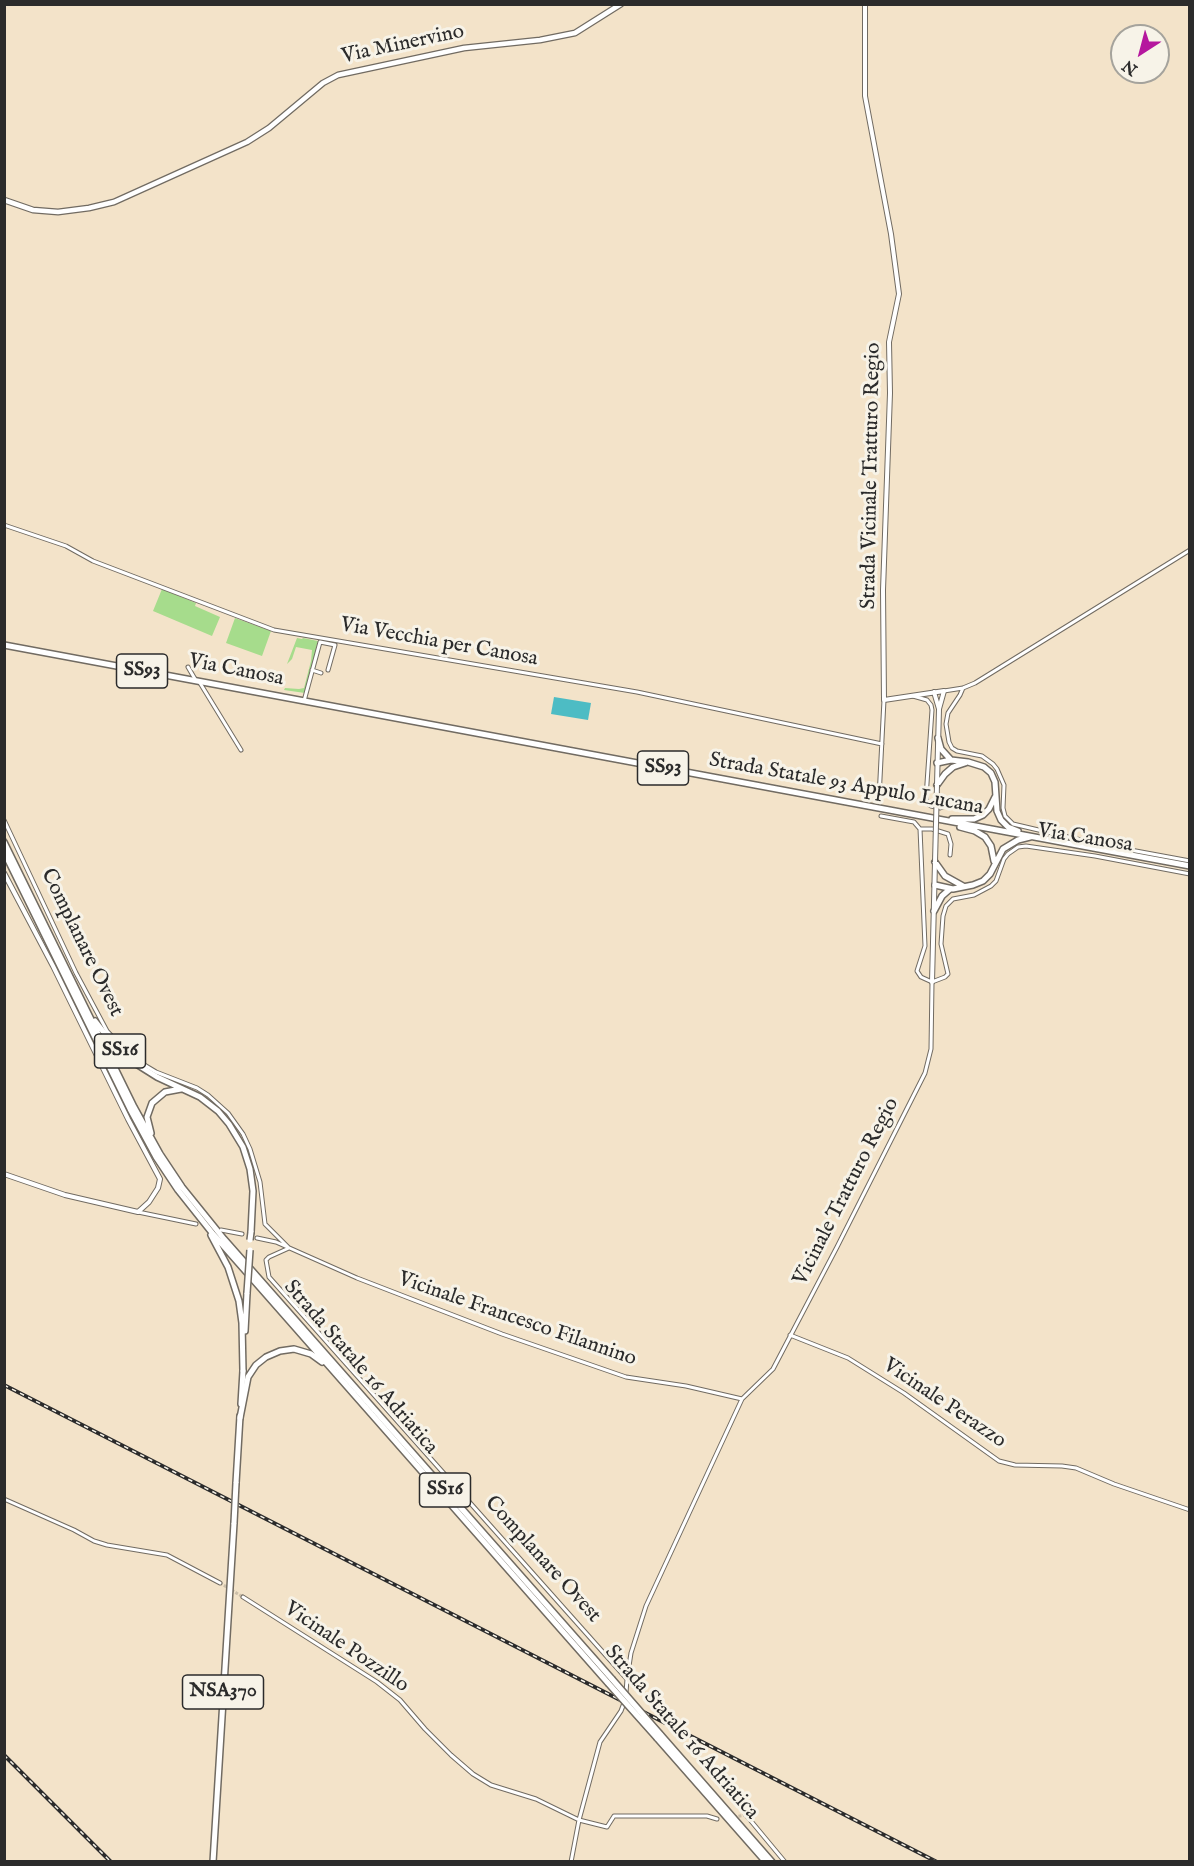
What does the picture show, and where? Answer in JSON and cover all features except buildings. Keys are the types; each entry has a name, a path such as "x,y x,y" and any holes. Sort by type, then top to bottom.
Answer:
{"main road":[{"name":"Via Minervino","path":"4,200 33,210 58,212 114,202 247,142 269,128 323,83 338,75 464,48 540,40 575,33 621,4"},
{"name":"Via Canosa","path":"4,645 390,717"},
{"name":"Strada Statale 93 Appulo Lucana","path":"390,717 1190,866"},
{"path":"938,738 941,749 952,763"},
{"path":"937,763 968,762 984,767 991,773 995,782 1001,820 1008,827 1034,836"},
{"path":"937,785 952,763"},
{"path":"935,819 974,819 983,815 993,802 996,791"},
{"path":"935,819 975,831 985,837 994,854 994,865"},
{"path":"934,885 964,887 982,881 990,874 999,854 1010,844 1034,836"},
{"name":"Strada Statale 16 Adriatica","path":"4,842 142,1133 194,1210 352,1392 772,1862"},
{"name":"Strada Statale 16 Adriatica","path":"4,852 13,864 146,1130 190,1198 610,1681"},
{"path":"935,862 953,885"},
{"path":"934,911 942,896 953,885"},
{"name":"SS16","path":"76,989 102,1031 123,1054 152,1075 202,1098 221,1114 243,1147 252,1180 243,1371"},
{"name":"SS16","path":"173,1174 149,1129 147,1115 152,1103 161,1094 171,1089 185,1089"},
{"name":"SS16","path":"194,1210 223,1256 236,1287 241,1314 243,1371"},
{"name":"SS16","path":"240,1418 245,1385 251,1372 264,1358 280,1350 294,1349 314,1355 352,1392"},
{"name":"NSA370","path":"213,1862 243,1371"},
{"name":"Strada Statale 16 Adriatica","path":"659,1736 766,1862"}],"street":[{"name":"Strada Vicinale Tratturo Regio","path":"865,4 865,96 891,234 899,294 889,342 890,393 883,590 884,700"},
{"name":"Via Vecchia per Canosa","path":"4,525 66,546 93,561 274,630 637,692 882,744"},
{"path":"879,798 884,700 963,688 975,683 1190,550"},
{"path":"304,701 320,642 335,645 328,670"},
{"path":"188,667 242,750"},
{"path":"312,670 321,673"},
{"name":"Via Canosa","path":"963,688 948,713 946,732 952,748 982,756 997,769 1004,785 1005,816 1013,824 1098,844 1190,861"},
{"path":"881,816 914,822 920,829 925,946 917,972 921,977 932,982 939,709 944,691"},
{"path":"934,692 939,709"},
{"path":"911,696 927,700 932,710 927,803 940,808 950,800"},
{"name":"Complanare Ovest","path":"4,820 76,973 107,1031 128,1053 156,1072 197,1088 208,1095 228,1113 243,1134 260,1182 265,1224 289,1248 266,1260 269,1277 627,1679"},
{"path":"920,829 932,829 948,834 951,844 950,855"},
{"name":"Via Canosa","path":"932,982 948,974 941,944 946,906 953,899 974,896 991,886 1000,874 1004,859 1018,847 1026,846 1095,856 1190,874"},
{"path":"4,873 160,1179 158,1188 149,1202 138,1212"},
{"name":"Vicinale Tratturo Regio","path":"742,1399 772,1369 925,1073 931,1049 932,982"},
{"path":"4,1174 65,1195 196,1224"},
{"path":"221,1230 242,1234"},
{"name":"Vicinale Francesco Filannino","path":"257,1238 276,1242 357,1278 491,1330 626,1377 686,1386 742,1399"},
{"name":"Vicinale Perazzo","path":"790,1335 848,1358 904,1393 999,1461 1015,1465 1076,1468 1114,1484 1190,1510"},
{"path":"571,1862 579,1820 600,1742 621,1711 627,1692 632,1653 646,1606 742,1399"},
{"path":"4,1499 94,1541 167,1555 220,1583"},
{"name":"Vicinale Pozzillo","path":"243,1597 377,1682 400,1700 445,1749 490,1785 536,1799 579,1820 607,1827 614,1816 707,1816 717,1819"},
{"path":"746,1815 785,1862"}],"green space":[{"path":"162,589 196,603 195,606 220,617 212,636 153,611"},
{"path":"235,618 271,631 262,656 226,643"},
{"path":"297,638 318,641 305,693 284,690 285,688 304,688 311,661 312,650 296,647 292,659 287,664"}],"water":[{"path":"554,697 591,703 588,720 551,714"}],"tunnel":[{"path":"220,1583 243,1597"},
{"path":"734,1817 746,1815"}],"railway":[{"path":"4,1385 937,1862"},
{"path":"4,1755 111,1862"}]}
